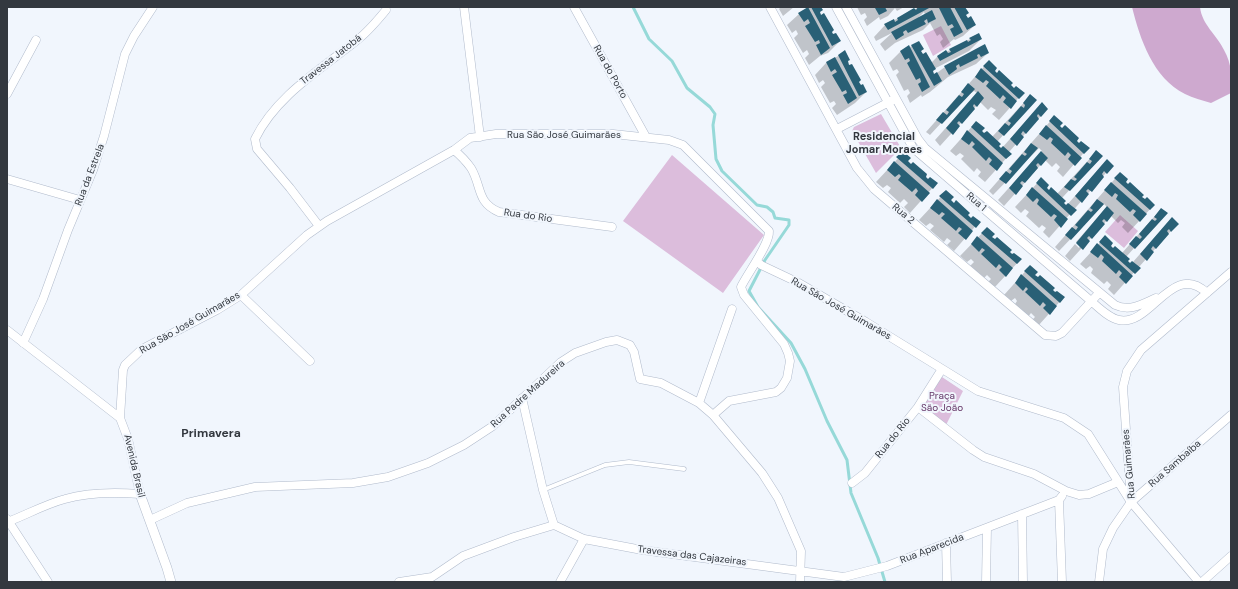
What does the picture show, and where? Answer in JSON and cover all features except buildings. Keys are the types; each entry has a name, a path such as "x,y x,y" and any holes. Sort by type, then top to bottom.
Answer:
{"street":[{"name":"Rua da Estrela","path":"23,343 43,299 80,200 93,170 104,136 125,54 152,7"},
{"path":"464,7 480,137"},
{"name":"Rua do Porto","path":"574,7 646,137"},
{"name":"Rua 2","path":"770,7 857,168 874,189 1046,335 1056,336 1062,333 1099,293"},
{"name":"Rua 1","path":"836,7 892,101 925,148 1099,293 1115,305 1129,308 1137,307 1178,286 1187,284 1197,285 1207,293"},
{"name":"Rua 1","path":"846,7 916,151 1091,302 1114,318 1127,321 1138,316 1167,292"},
{"name":"Travessa Jatobá","path":"319,226 290,188 257,149 255,139 273,113 301,82 356,41 386,10"},
{"path":"7,94 36,40"},
{"path":"837,129 892,101"},
{"name":"Rua São José Guimarães","path":"120,418 123,370 125,365 142,349 217,310 240,295 319,226 380,190 454,150 470,138 496,134 613,134 669,140 683,145 767,227 769,236 758,255 762,265 818,294 978,391 1064,418 1088,434 1131,502"},
{"name":"Rua do Rio","path":"454,150 472,169 481,196 491,209 499,212 612,228"},
{"path":"7,179 80,200"},
{"path":"713,415 729,401 776,392 781,388 787,378 790,361 784,344 765,323 742,290 744,281 762,265"},
{"name":"Rua Guimarães","path":"1200,582 1131,502 1123,387 1127,371 1141,350 1231,272"},
{"path":"240,295 310,361"},
{"path":"699,403 732,309"},
{"path":"9,333 120,418"},
{"name":"Rua Padre Madureira","path":"150,520 187,503 255,487 353,483 388,477 428,463 464,445 493,426 561,362 575,353 606,342 617,340 630,345 634,352 638,372 642,380 661,383 699,403 713,415 762,473 778,498 801,551 800,582"},
{"name":"Rua do Rio","path":"852,483 865,473 918,407 942,369"},
{"path":"399,582 432,580 463,556 514,537 554,525 543,490 522,398"},
{"path":"918,407 984,457 1034,474 1066,491 1089,494 1118,482"},
{"name":"Rua Sambaíba","path":"1098,582 1103,549 1113,528 1131,502 1231,415"},
{"name":"Avenida Brasil","path":"120,418 128,438 140,494 168,568 171,582"},
{"path":"1062,582 1059,500 1066,491"},
{"path":"48,582 8,520 64,499 78,496 98,493 140,494"},
{"name":"Rua Aparecida","path":"801,570 844,577 875,569 1059,500"},
{"path":"1022,514 1023,582"},
{"name":"Travessa das Cajazeiras","path":"554,525 584,539 642,550 801,570"},
{"path":"986,582 987,528"},
{"path":"560,582 584,539"},
{"path":"946,543 947,582"},
{"path":"1200,582 1231,556"}],"lane":[{"path":"543,490 605,465 629,462 684,469"}],"green space":[{"path":"941,26 951,45 933,56 923,35"},
{"path":"881,114 901,148 876,173 852,131 854,127"},
{"path":"672,155 764,235 723,293 623,221"},
{"path":"1120,215 1138,231 1124,248 1105,232"},
{"name":"Praça São João","path":"942,377 963,391 946,425 922,407"}],"shaded area":[{"path":"1132,7 1200,7 1201,13 1207,25 1227,55 1230,66 1231,93 1211,103 1185,94 1174,87 1156,68 1139,32"}],"waterway":[{"path":"633,7 649,39 672,61 687,88 710,107 715,114 713,125 716,159 722,171 757,205 767,207 773,212 775,218 789,220 789,225 765,260 749,291 758,307 791,343 805,369 827,421 847,460 851,493 878,558 885,582"}],"district":[{"name":"Residencial Jomar Moraes","path":"884,143"},
{"name":"Primavera","path":"211,434"}]}
